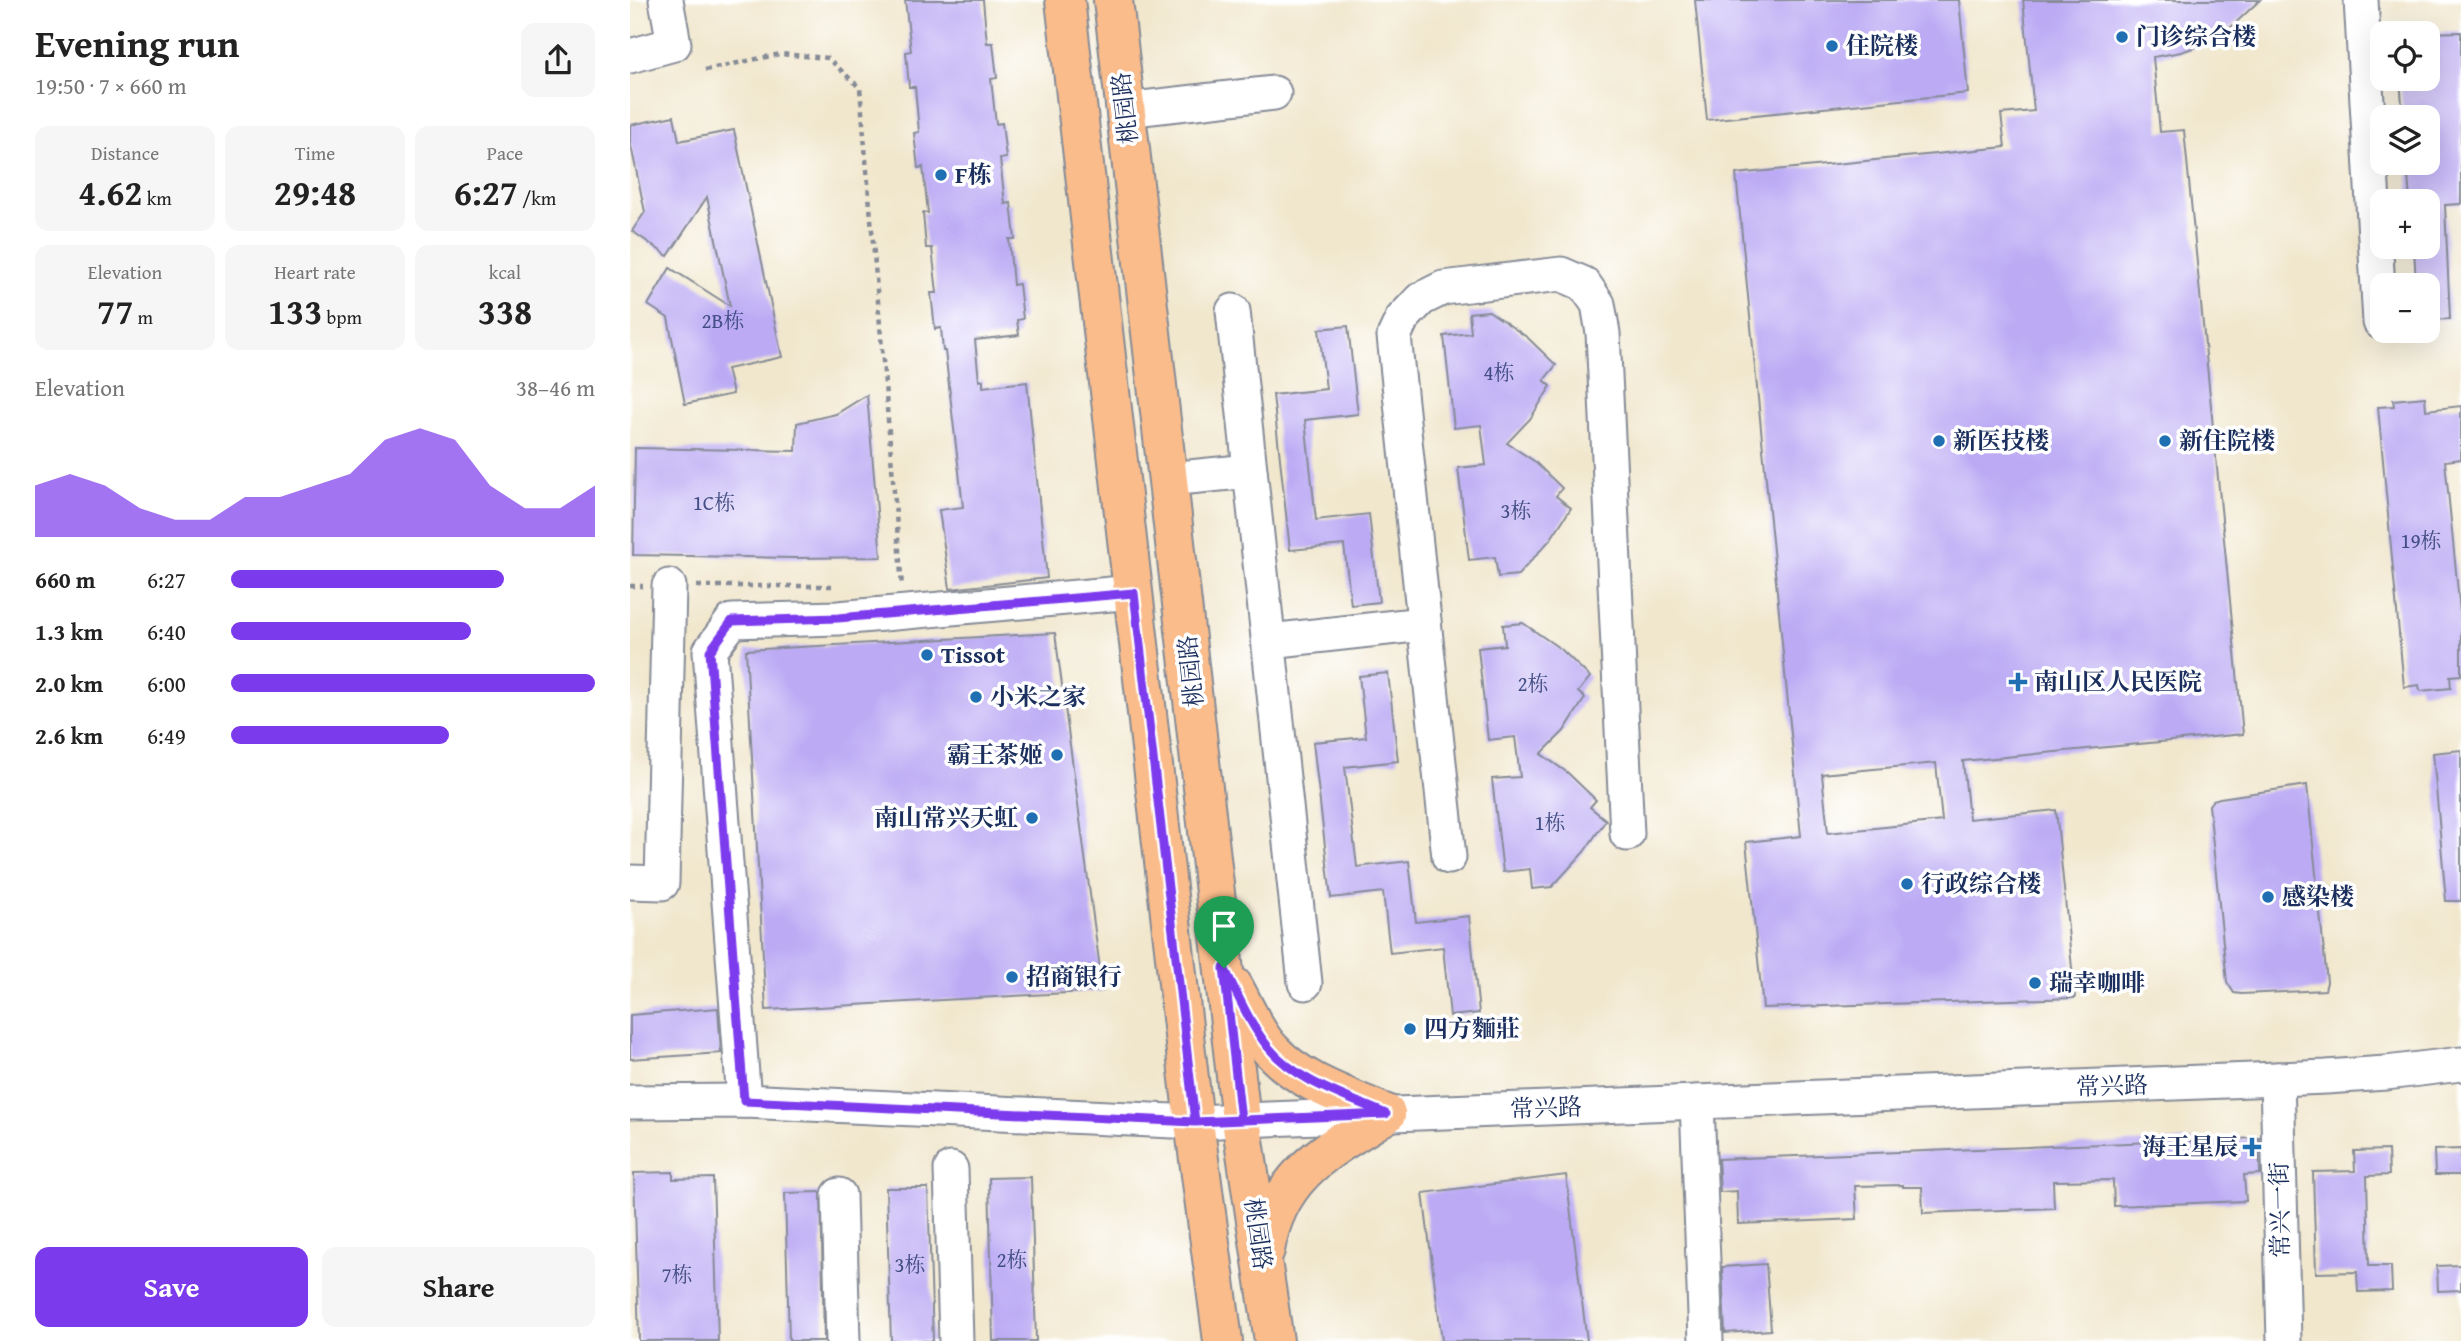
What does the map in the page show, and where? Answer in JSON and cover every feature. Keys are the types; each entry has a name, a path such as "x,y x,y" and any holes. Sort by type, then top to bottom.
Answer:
{"main road":[{"name":"桃园路","path":"1065,0 1195,1122 1223,1341"},
{"name":"桃园路","path":"1113,0 1241,1120 1274,1341"},
{"path":"1224,968 1260,1035 1284,1063 1306,1077 1386,1114"},
{"path":"1263,1271 1268,1233 1274,1214 1293,1181 1321,1155 1386,1114"}],"street":[{"path":"630,56 674,44 666,0"},
{"path":"2361,0 2377,273"},
{"path":"1125,110 1274,93"},
{"path":"1449,857 1394,336 1402,319 1420,299 1443,288 1561,274 1584,284 1598,304 1603,333 1627,834"},
{"path":"1233,311 1305,983"},
{"path":"1169,479 1250,471"},
{"path":"630,882 662,883 670,586"},
{"path":"744,1101 710,651 732,621 838,618 912,599 1134,593"},
{"path":"1270,640 1423,624"},
{"name":"常兴路","path":"630,1102 744,1101 1195,1122 2277,1079 2386,1073 2461,1064"},
{"name":"常兴一街","path":"2277,1079 2284,1341"},
{"path":"1697,1102 1706,1341"},
{"path":"951,1169 956,1341"},
{"path":"839,1195 843,1341"}],"path":[{"path":"705,70 780,54 828,58 860,88 912,599"},
{"path":"630,586 847,586"},
{"path":"888,586 912,599"}],"building":[{"path":"905,0 983,0 987,43 993,43 997,78 991,79 996,124 1002,123 1006,158 1000,159 1005,204 1011,203 1015,239 1009,239 1013,285 1019,284 1023,319 1017,320 1019,335 975,340 979,381 983,380 983,387 1027,382 1047,578 950,589 939,510 963,507 945,351 941,328 935,329 931,293 937,293 932,248 926,248 923,213 928,213 923,167 918,168 914,133 919,132 915,87 909,87 906,52 911,51"},
{"name":"住院楼","path":"1695,0 1959,0 1968,93 1707,120"},
{"path":"2023,0 2260,0 2228,30 2208,43 2153,57 2160,132 2184,130 2243,734 1963,761 1969,819 2056,810 2075,998 1763,1008 1746,842 1801,836 1736,174 2005,147 2001,114 2034,111","holes":["1936,763 1942,821 1828,833 1822,774"]},
{"path":"2461,32 2461,204 2445,205 2450,319 2440,319 2440,273 2415,273 2415,259 2440,259 2440,189 2409,189 2408,175 2440,175 2440,105 2402,105 2401,91 2440,91 2440,33"},
{"path":"674,116 679,141 734,130 782,357 727,369 733,394 685,404 668,318 648,305 670,268 730,306 707,197 668,256 632,231 645,212 630,141 630,125"},
{"path":"1489,311 1528,338 1556,365 1544,380 1551,386 1530,419 1507,443 1534,461 1562,488 1556,496 1571,508 1550,540 1518,575 1498,577 1495,557 1469,560 1458,468 1486,465 1481,425 1454,428 1444,336 1471,333 1469,313"},
{"path":"1348,326 1358,414 1305,420 1316,520 1369,514 1379,602 1351,605 1344,545 1290,550 1273,395 1326,389 1319,329"},
{"path":"867,395 881,557 633,555 635,448 796,451 797,423 836,414"},
{"path":"2425,397 2426,410 2461,406 2461,459 2445,461 2461,622 2461,675 2450,676 2451,688 2420,691 2419,685 2404,687 2378,407 2394,406 2393,400"},
{"path":"1523,623 1562,650 1590,677 1578,692 1585,698 1564,731 1541,754 1568,773 1596,800 1590,807 1606,820 1584,852 1552,887 1532,889 1530,869 1503,872 1492,779 1520,777 1515,737 1488,740 1478,648 1505,645 1503,625"},
{"path":"1055,633 1103,991 766,1010 746,650"},
{"path":"1388,673 1398,761 1345,767 1357,867 1409,861 1416,922 1469,916 1479,1013 1450,1016 1443,947 1390,953 1383,892 1331,898 1313,742 1366,737 1359,676"},
{"path":"2461,750 2461,901 2446,901 2433,753"},
{"name":"感染楼","path":"2307,785 2327,982 2325,990 2234,993 2227,982 2209,805 2220,798"},
{"path":"718,1008 721,1053 630,1059 630,1015"},
{"path":"2259,1138 2260,1174 2244,1175 2246,1201 2114,1206 2113,1180 2053,1181 2054,1208 1923,1213 1922,1187 1855,1186 1857,1219 1738,1224 1737,1191 1720,1192 1718,1159"},
{"path":"2461,1149 2461,1175 2435,1175 2434,1150"},
{"path":"2388,1150 2389,1175 2367,1176 2369,1266 2391,1266 2392,1291 2358,1292 2357,1272 2316,1273 2313,1172 2355,1171 2354,1151"},
{"path":"673,1172 673,1179 713,1178 718,1341 639,1341 634,1173"},
{"path":"1566,1175 1587,1341 1442,1341 1423,1193"},
{"path":"1031,1177 1036,1341 993,1341 989,1178"},
{"path":"886,1188 928,1188 933,1341 891,1341"},
{"path":"821,1192 824,1341 789,1341 785,1193"},
{"path":"1766,1264 1771,1330 1725,1333 1722,1267"},
{"path":"2461,1265 2461,1290 2438,1291 2437,1266"}],"place":[{"name":"门诊综合楼","path":"2122,37"},
{"name":"住院楼","path":"1832,46"},
{"name":"F栋","path":"941,175"},
{"name":"新医技楼","path":"1939,441"},
{"name":"新住院楼","path":"2165,441"},
{"name":"Tissot","path":"927,655"},
{"name":"南山区人民医院","path":"2018,682"},
{"name":"小米之家","path":"976,697"},
{"name":"霸王茶姬","path":"1057,755"},
{"name":"南山常兴天虹","path":"1032,818"},
{"name":"行政综合楼","path":"1907,884"},
{"name":"感染楼","path":"2268,897"},
{"name":"招商银行","path":"1012,977"},
{"name":"瑞幸咖啡","path":"2035,983"},
{"name":"四方麵莊","path":"1410,1029"},
{"name":"海王星辰","path":"2252,1147"}],"route":[{"path":"1224,968 1241,1120 1195,1122 744,1101 710,651 732,621 838,618 1134,593 1195,1122 1386,1114 1314,1082 1284,1063 1260,1035 1224,968"}]}
